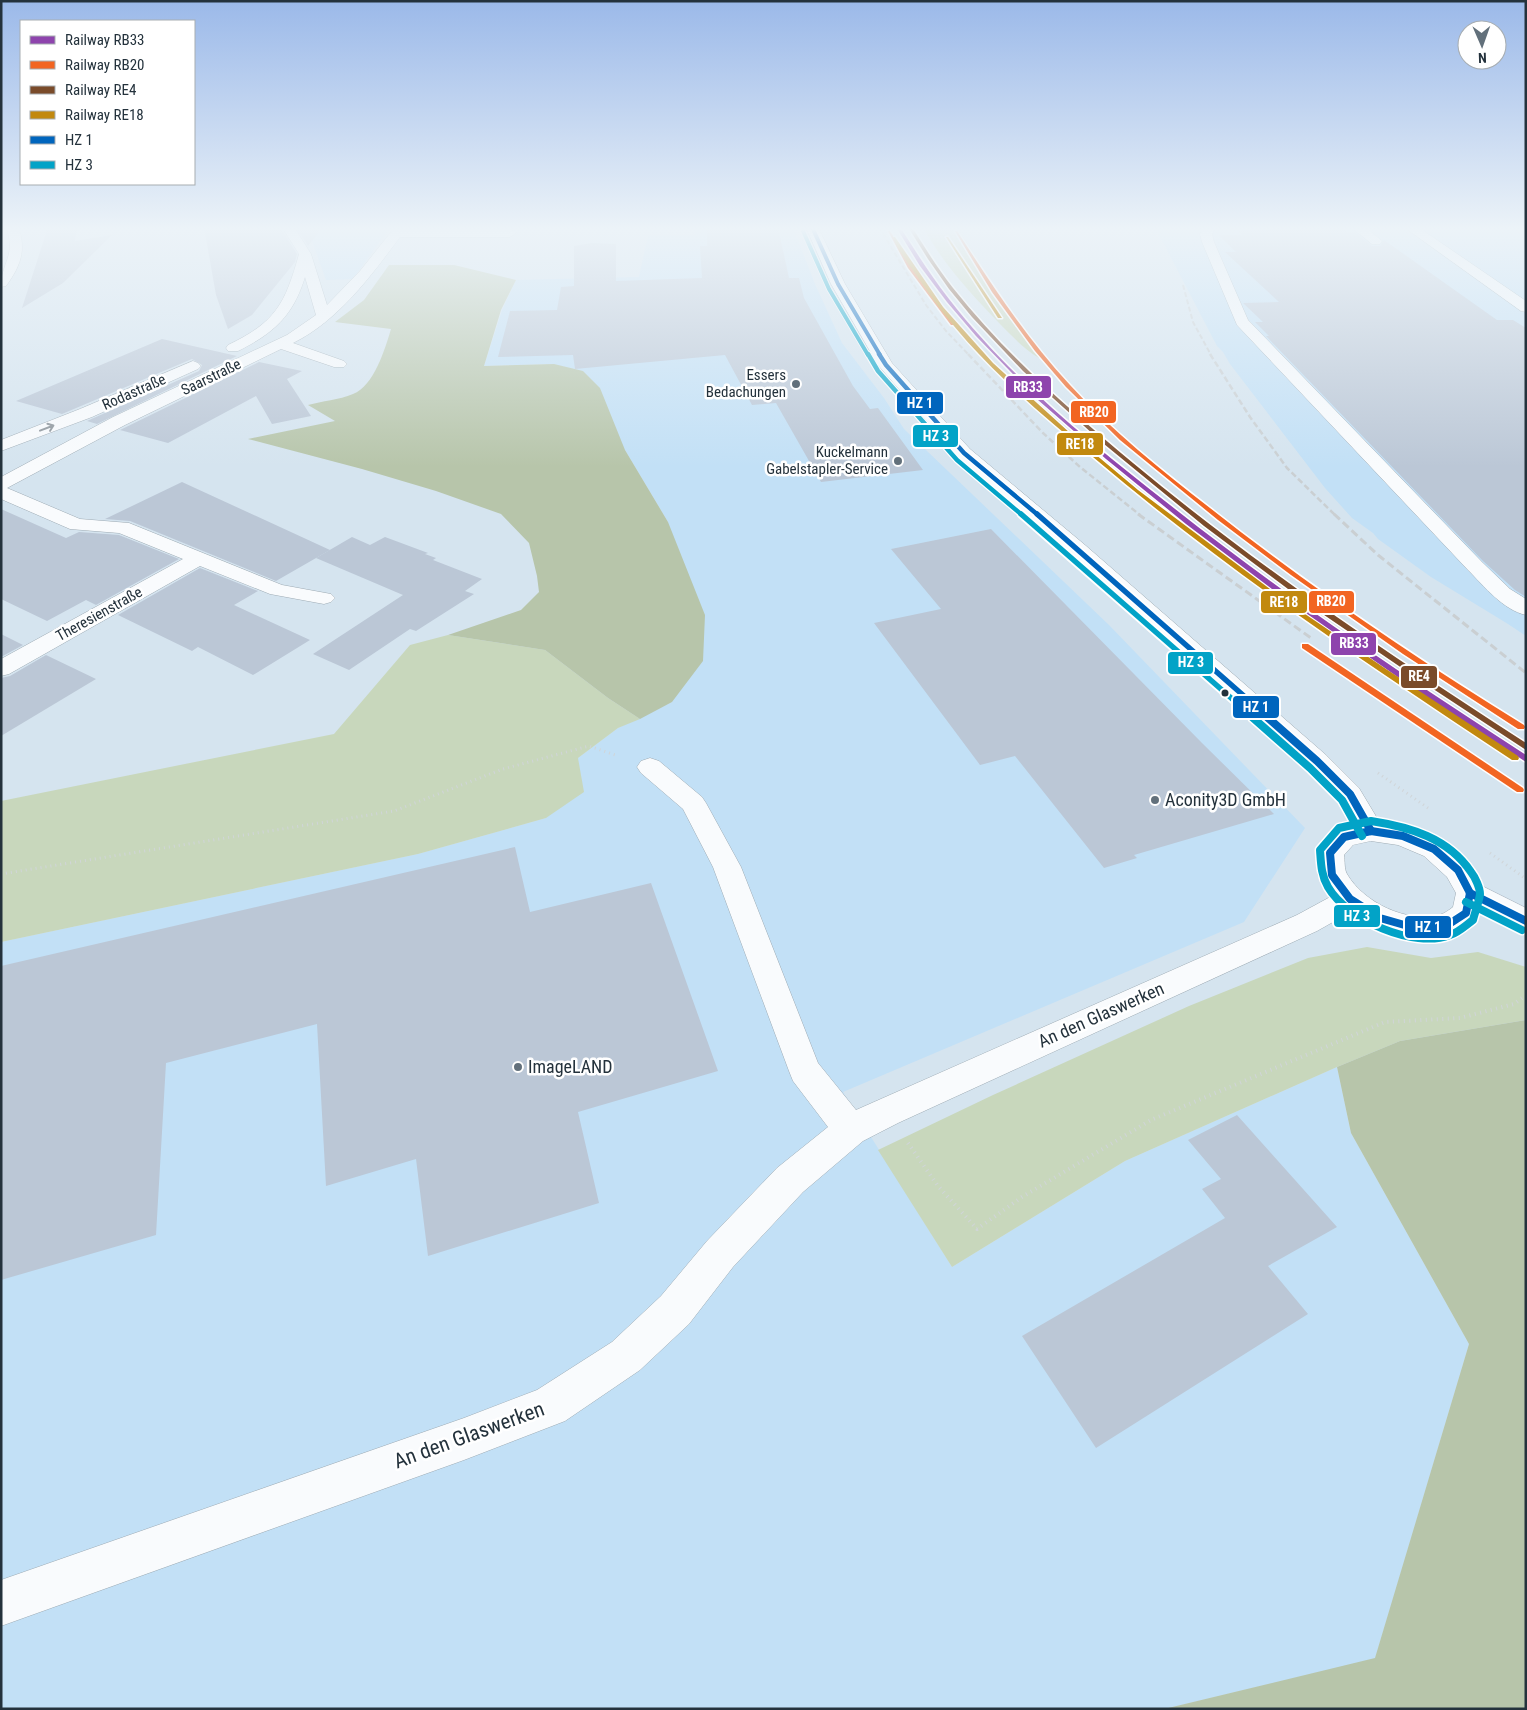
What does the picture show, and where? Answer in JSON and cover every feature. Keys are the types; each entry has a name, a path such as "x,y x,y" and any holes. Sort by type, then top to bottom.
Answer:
{"street":[{"name":"Rodastraße","path":"1,446 86,413 252,340 271,326 286,307"},
{"path":"320,307 323,316"},
{"name":"Saarstraße","path":"5,485 119,422 280,344 305,330 333,307"},
{"path":"852,307 886,365 964,453 1078,549 1316,761 1350,794 1371,831"},
{"path":"1236,307 1242,322 1475,566 1503,593 1526,610"},
{"path":"280,344 338,364"},
{"path":"5,485 77,525 122,527 277,590 324,598"},
{"name":"Theresienstraße","path":"1,669 198,559"},
{"path":"650,767 693,803 727,866 805,1072 851,1130"},
{"path":"1470,893 1466,914 1446,926 1415,928 1380,918 1350,899 1332,875 1330,853 1344,837 1371,831 1403,836 1434,849 1458,870 1470,893 1526,921"},
{"name":"An den Glaswerken","path":"1,1602 464,1439 550,1406 626,1356 675,1310 720,1254 790,1180 851,1130 886,1112 1307,923 1350,899"}],"path":[{"path":"1,874 202,844 394,811 503,769 589,746 650,767"},
{"path":"886,1112 938,1186 977,1229 1022,1197 1151,1120 1385,1022 1460,1018 1514,1004 1526,995"}],"shaded area":[{"path":"503,307 825,307 842,343 884,398 904,429 1109,625 1305,828 1244,922 843,1092 952,1267 1125,1161 1337,1067 1351,1133 1469,1344 1375,1659 1164,1709 1,1709 1,942 418,854 546,818 578,758 618,728 672,702 668,522 625,450 554,364 484,366"},
{"path":"1197,307 1526,307 1526,636 1431,577 1352,518 1325,488 1217,346"}],"green space":[{"path":"355,307 503,307 484,366 554,364 583,371 600,388 625,450 668,522 705,615 703,661 672,702 640,719 608,698 545,650 448,635 521,610 539,592 529,543 501,514 436,491 362,469 248,439 335,421 308,405 353,394 360,390 373,375 391,329 335,322"},
{"path":"983,307 1008,307 1046,357 1039,358 1028,351"},
{"path":"448,635 545,650 608,698 640,719 618,728 578,758 584,792 546,818 418,854 1,942 1,801 334,734 410,645"},
{"path":"1367,947 1431,958 1478,952 1526,967 1526,1020 1400,1041 1337,1067 1125,1161 952,1267 878,1150 993,1095 1189,1006 1308,958"},
{"path":"1526,1020 1526,1709 1164,1709 1375,1658 1469,1344 1351,1133 1337,1067 1400,1041"}],"building":[{"path":"220,307 259,307 252,315 228,329"},
{"path":"558,307 809,307 853,386 870,409 878,408 923,470 821,482 776,403 752,405 725,355 575,369 573,355 498,357 510,311 557,310"},
{"path":"1247,307 1478,307 1497,320 1513,320 1526,328 1526,597 1515,590 1483,561 1266,336 1269,336 1255,322 1263,322"},
{"path":"162,339 237,356 97,424 87,421 199,371 202,365 192,359 62,414 16,401"},
{"path":"259,362 302,371 287,379 311,416 272,424 256,396 168,443 120,430"},
{"path":"182,482 330,550 276,581 130,521 105,519"},
{"path":"1,509 66,538 79,532 119,535 179,559 96,605 86,600 47,621 1,599"},
{"path":"991,529 1274,814 1134,855 1137,858 1104,868 1015,756 980,765 874,623 941,609 891,549"},
{"path":"352,537 370,545 385,537 428,553 425,554 436,558 433,560 482,579 465,591 474,594 416,631 410,629 349,670 313,654 403,595 316,558"},
{"path":"200,568 258,591 234,605 310,640 253,675 198,647 192,651 118,615"},
{"path":"1,634 23,645 1,657"},
{"path":"46,655 96,679 1,736 1,678 10,676"},
{"name":"ImageLAND","path":"515,847 530,912 651,883 718,1071 578,1112 599,1203 428,1256 416,1159 326,1186 317,1024 166,1063 156,1235 1,1280 1,966"},
{"path":"1237,1115 1337,1227 1268,1266 1308,1314 1096,1448 1022,1336 1225,1218 1202,1189 1221,1179 1188,1140"}],"railway":[{"path":"927,307 946,331 969,355"},
{"path":"1189,307 1193,322 1211,355"},
{"path":"968,354 1043,433 1080,467 1140,515"},
{"path":"1210,354 1250,417 1287,468 1335,515"},
{"path":"1138,514 1311,638"},
{"path":"1334,514 1378,555 1526,673"}],"rail line":[{"name":"RB20","path":"940,307 953,324"},
{"name":"RE18","path":"940,307 991,364 1068,434 1136,491 1284,602 1383,671 1515,758"},
{"name":"RB33","path":"953,307 1008,368 1040,399 1108,458 1188,523 1330,627 1526,759"},
{"name":"RE4","path":"966,307 1024,370 1051,395 1206,525 1364,639 1526,747"},
{"name":"RE18","path":"993,307 1000,317"},
{"name":"RB20","path":"1005,307 1037,350 1068,386 1122,439 1161,472 1256,547 1330,601 1521,727"},
{"name":"RB20","path":"1305,646 1520,790"}],"transit line":[{"path":"840,307 878,371 957,460 1071,557 1310,768 1342,800 1362,836"},
{"path":"852,307 886,365 964,453 1078,549 1317,761 1350,794 1371,831"},
{"path":"1371,821 1405,827 1422,833 1437,840 1463,861 1473,875 1480,892 1473,920 1448,936 1412,936 1374,925 1356,915 1340,902 1328,887 1321,870 1320,850 1339,828 1371,821"},
{"path":"1371,831 1403,836 1434,849 1458,870 1470,893 1466,913 1446,926 1415,928 1380,918 1350,899 1332,875 1330,853 1344,837 1371,831"},
{"path":"1470,893 1526,921"},
{"path":"1466,902 1522,930"}],"place":[{"name":"Essers Bedachungen","path":"796,384"},
{"name":"Kuckelmann Gabelstapler-Service","path":"898,461"},
{"name":"Aconity3D GmbH","path":"1155,800"},
{"name":"ImageLAND","path":"518,1067"}]}
